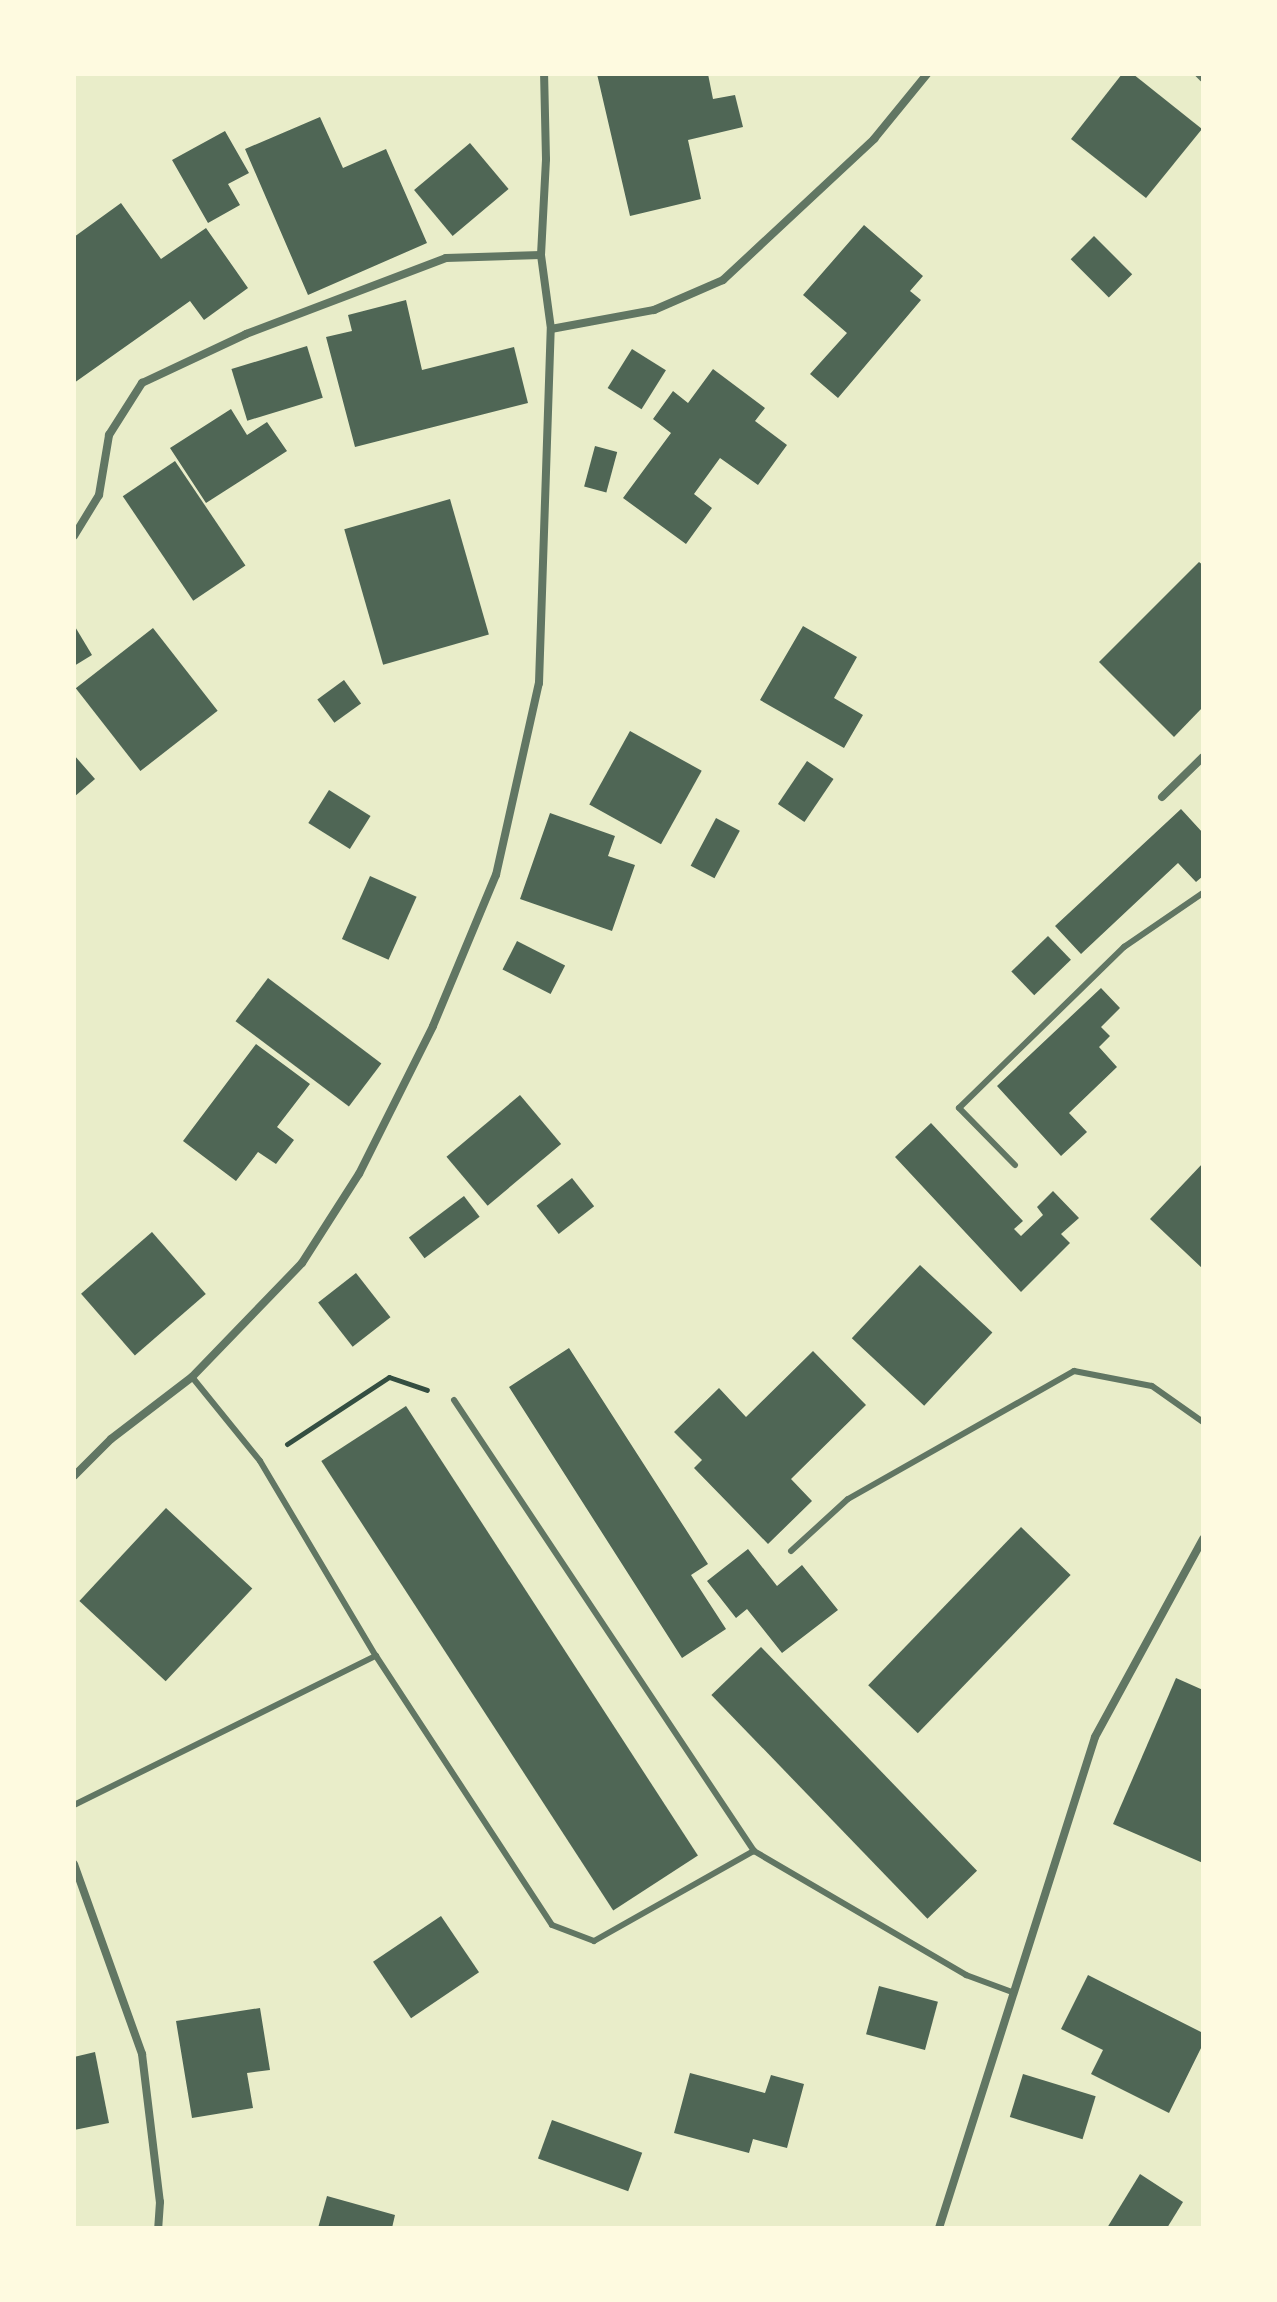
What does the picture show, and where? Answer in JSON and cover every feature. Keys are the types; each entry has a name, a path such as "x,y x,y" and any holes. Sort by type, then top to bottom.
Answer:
{"street":[{"path":"74,1476 111,1439 192,1377 302,1263 359,1174 433,1026 496,875 539,683 551,329 541,255 546,159 544,74"},
{"path":"551,329 654,310 723,280 874,139 927,74"},
{"path":"74,536 99,495 109,435 142,383 246,334 446,258 541,255"},
{"path":"1162,797 1203,757"},
{"path":"939,2228 1095,1737 1203,1539"},
{"path":"74,1864 142,2054 160,2202 158,2228"}],"lane":[{"path":"1015,1165 959,1108 1124,947 1203,893"},
{"path":"791,1551 848,1499 1074,1371 1152,1386 1203,1422"},
{"path":"192,1377 260,1461 376,1656 552,1925 594,1941 754,1851"},
{"path":"454,1400 754,1851 966,1975 1012,1992"},
{"path":"74,1805 376,1656"}],"path":[{"path":"260,1461 389,1377 454,1400"}],"building":[{"path":"597,74 708,74 713,99 735,95 743,127 688,140 701,199 630,216"},
{"path":"1122,74 1133,74 1202,129 1146,198 1071,139"},
{"path":"320,117 343,168 386,149 427,243 308,295 245,149"},
{"path":"225,131 249,173 228,184 240,205 208,223 172,160"},
{"path":"470,143 509,189 453,236 414,190"},
{"path":"121,203 161,259 206,228 248,288 204,320 190,301 74,383 74,237"},
{"path":"864,225 923,276 910,291 921,300 838,398 810,374 847,333 803,295"},
{"path":"1094,236 1132,274 1109,298 1071,259"},
{"path":"406,300 422,370 514,347 528,403 355,447 326,337 352,331 348,315"},
{"path":"307,346 323,398 247,421 231,369"},
{"path":"632,349 666,370 642,409 608,388"},
{"path":"713,369 765,408 755,421 787,445 758,485 720,458 694,494 712,508 686,544 623,498 671,433 653,419 673,391 688,403"},
{"path":"231,409 247,435 267,422 287,451 206,503 170,448"},
{"path":"595,446 617,452 606,493 584,487"},
{"path":"175,461 245,565 193,601 123,496"},
{"path":"450,499 489,635 383,665 344,529"},
{"path":"1199,562 1203,565 1203,707 1174,737 1099,662"},
{"path":"74,625 92,655 74,666"},
{"path":"803,626 857,657 834,698 863,715 844,748 760,700"},
{"path":"153,628 218,711 140,771 76,688"},
{"path":"344,680 361,703 334,723 317,699"},
{"path":"630,731 702,771 661,844 589,804"},
{"path":"74,755 95,779 74,797"},
{"path":"807,761 834,779 804,822 778,804"},
{"path":"329,790 371,816 350,849 308,823"},
{"path":"1181,809 1203,833 1203,876 1196,882 1178,863 1081,954 1055,926"},
{"path":"550,813 615,836 608,856 635,865 612,931 520,899"},
{"path":"716,818 740,831 714,878 691,866"},
{"path":"370,876 417,897 389,960 342,939"},
{"path":"1048,936 1071,960 1034,995 1011,971"},
{"path":"517,941 565,966 551,994 502,970"},
{"path":"268,978 381,1063 349,1107 236,1021"},
{"path":"1101,988 1120,1008 1101,1027 1110,1036 1099,1047 1117,1067 1069,1113 1087,1132 1061,1156 997,1086"},
{"path":"256,1044 310,1084 277,1127 294,1140 276,1164 258,1152 236,1181 183,1141"},
{"path":"520,1095 561,1144 488,1206 446,1157"},
{"path":"931,1123 1023,1221 1014,1229 1021,1236 1043,1215 1037,1207 1053,1191 1079,1218 1061,1234 1070,1243 1021,1292 895,1157"},
{"path":"1203,1163 1203,1269 1150,1219"},
{"path":"572,1178 594,1206 559,1234 537,1206"},
{"path":"464,1196 480,1217 425,1258 409,1238"},
{"path":"152,1232 206,1294 135,1356 81,1294"},
{"path":"920,1265 992,1333 924,1406 852,1338"},
{"path":"356,1273 390,1317 353,1347 318,1303"},
{"path":"569,1348 708,1564 691,1575 726,1629 682,1658 509,1387"},
{"path":"813,1351 866,1405 791,1479 812,1501 768,1544 694,1468 702,1460 674,1432 719,1388 746,1417"},
{"path":"406,1406 698,1856 613,1911 321,1461"},
{"path":"166,1508 252,1588 166,1681 79,1601"},
{"path":"1021,1527 1071,1575 918,1733 868,1685"},
{"path":"748,1549 777,1586 802,1565 838,1610 782,1653 747,1609 736,1618 707,1581"},
{"path":"761,1647 977,1871 927,1919 711,1695"},
{"path":"1176,1678 1203,1690 1203,1863 1113,1824"},
{"path":"441,1916 479,1972 411,2018 373,1962"},
{"path":"1088,1975 1203,2033 1203,2044 1169,2113 1091,2074 1103,2050 1061,2029"},
{"path":"879,1986 938,2002 925,2050 866,2034"},
{"path":"260,2008 270,2070 247,2073 253,2108 192,2118 176,2021"},
{"path":"95,2052 109,2123 74,2130 74,2057"},
{"path":"690,2073 765,2093 771,2075 804,2084 787,2148 753,2139 749,2153 674,2133"},
{"path":"1023,2074 1096,2096 1083,2139 1010,2117"},
{"path":"552,2120 642,2153 628,2191 538,2159"},
{"path":"1140,2174 1183,2202 1167,2228 1107,2228"},
{"path":"327,2196 395,2215 392,2228 318,2228"}]}
